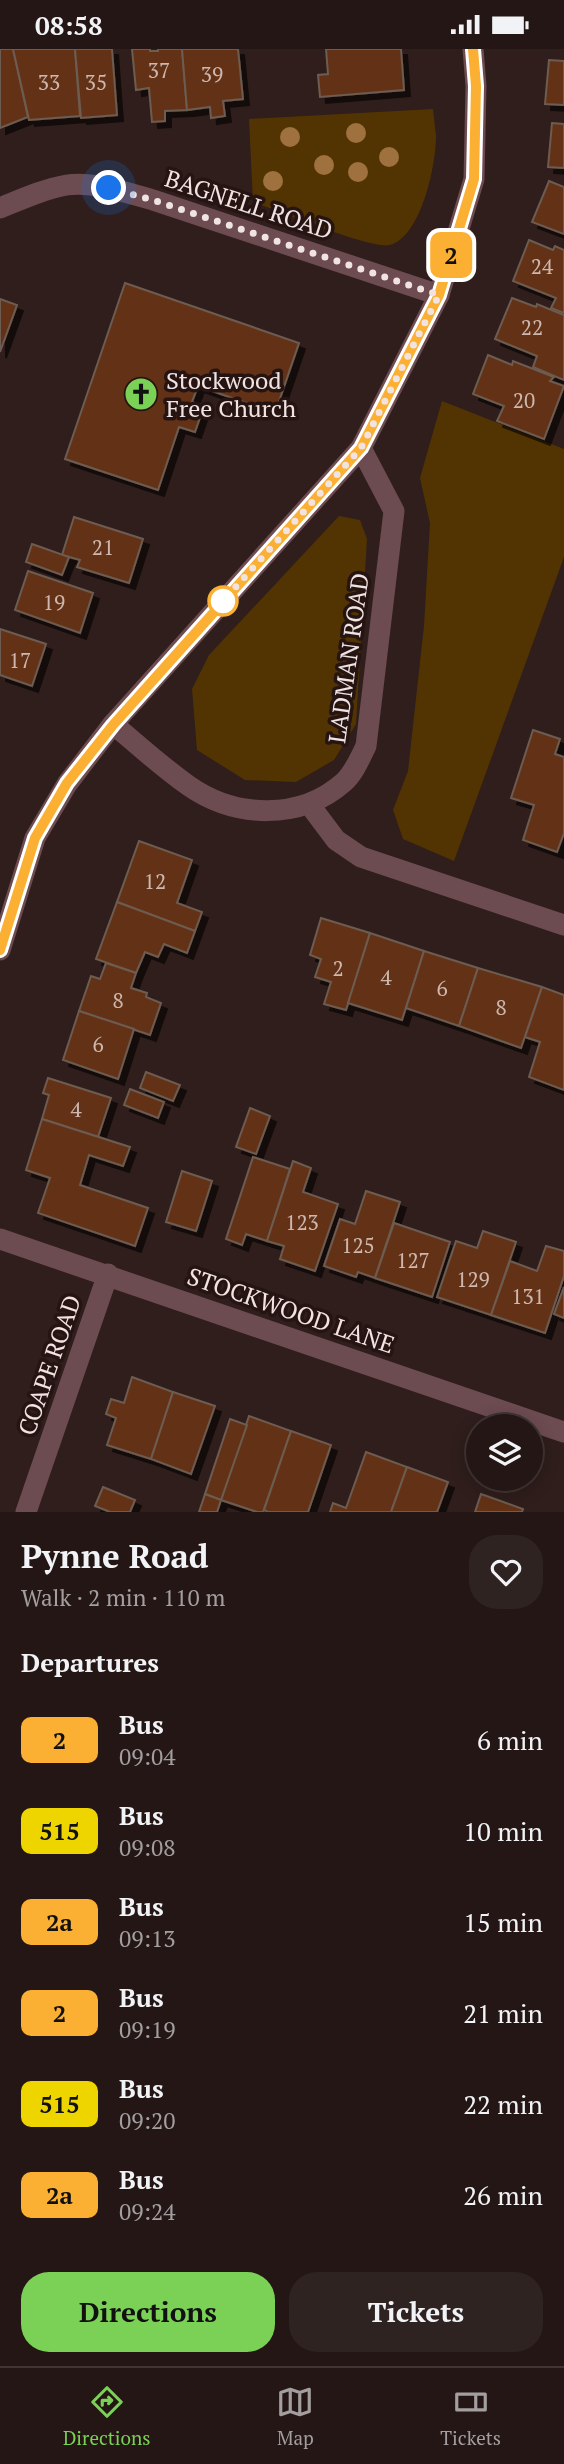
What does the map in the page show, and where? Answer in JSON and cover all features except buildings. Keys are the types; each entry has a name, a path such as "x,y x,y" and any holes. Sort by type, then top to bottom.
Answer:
{"street":[{"path":"0,950 35,838 67,783 113,725 361,448 439,295 474,179 476,86 473,49"},
{"name":"BAGNELL ROAD","path":"0,208 33,194 69,184 109,188 153,200 439,295"},
{"name":"LADMAN ROAD","path":"113,725 190,787 228,805 272,813 309,804 344,782 357,765 366,745 394,510 361,448"},
{"path":"309,804 337,840 361,857 564,925"},
{"name":"STOCKWOOD LANE","path":"0,1239 564,1432"},
{"name":"COAPE ROAD","path":"26,1512 108,1274"}],"shaded area":[{"path":"433,109 435,148 425,198 411,228 401,239 390,245 364,242 253,202 249,119"},
{"path":"442,401 564,449 564,557 454,861 403,839 393,810 408,771 424,626 430,523 420,478"},
{"path":"339,516 360,520 367,539 356,724 334,760 296,782 245,780 197,750 192,689 209,655"}],"bus line":[{"name":"2","path":"0,950 35,838 67,783 113,725 361,448 439,295 474,179 476,86 473,49"}],"place":[{"name":"Stockwood Free Church","path":"141,394"}],"route":[{"path":"109,188 153,200 439,295 361,448 223,601"}]}
